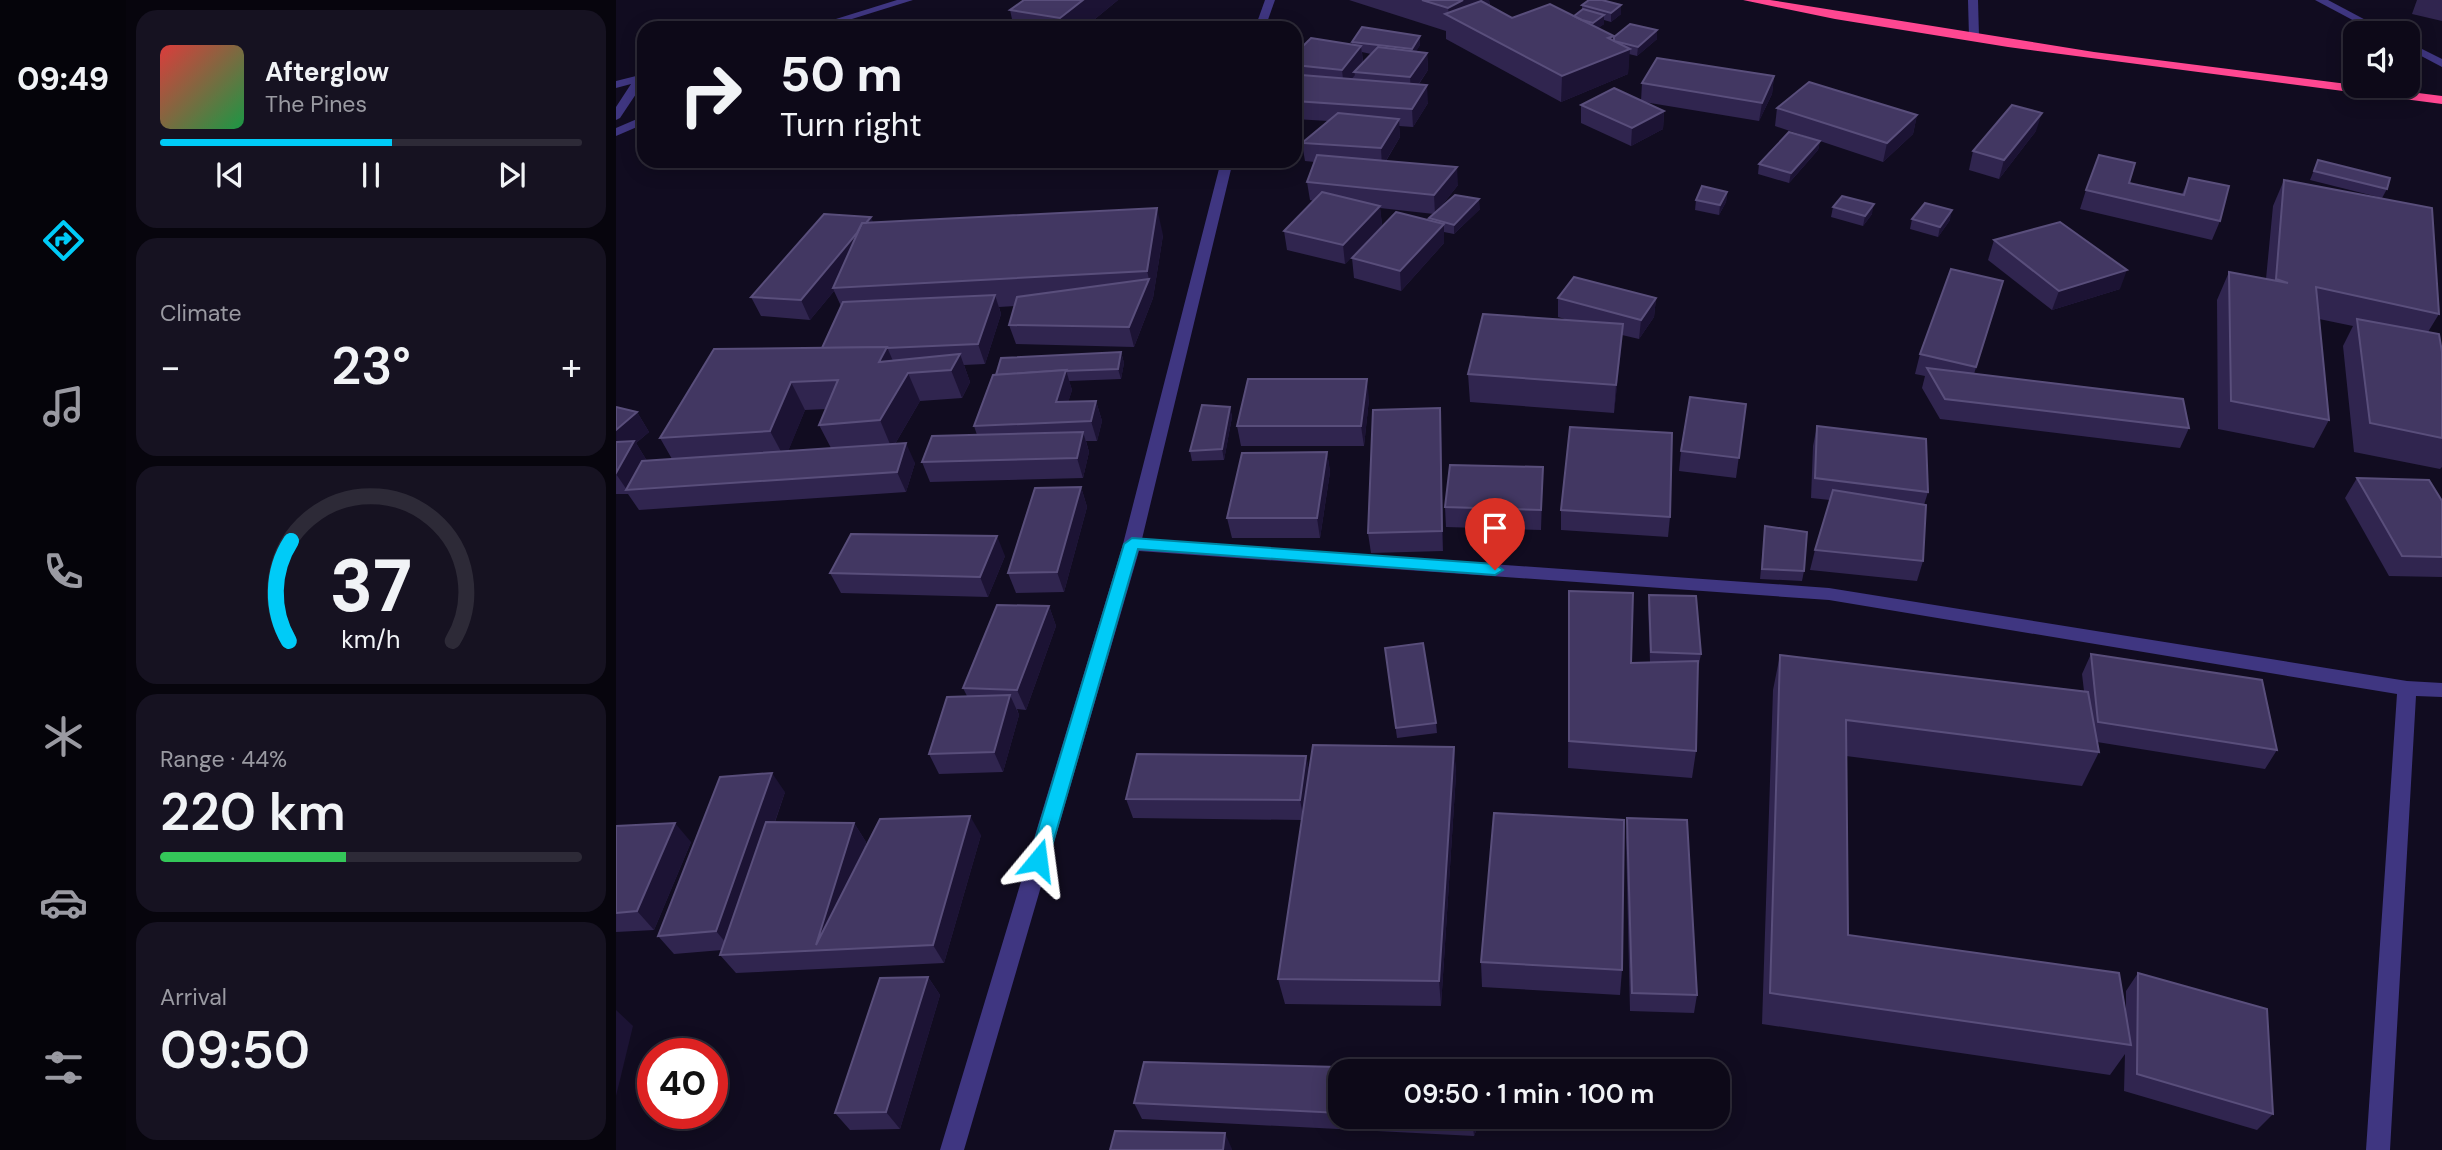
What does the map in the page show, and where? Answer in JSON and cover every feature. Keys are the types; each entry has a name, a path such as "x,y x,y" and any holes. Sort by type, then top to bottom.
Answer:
{"highway":[{"path":"1749,0 1877,24 2240,75 2442,100"}],"street":[{"path":"836,21 908,0"},
{"path":"872,21 919,0"},
{"path":"1262,21 1270,0"},
{"path":"1973,0 1974,37"},
{"path":"2320,0 2361,21"},
{"path":"2420,52 2442,64"},
{"path":"616,85 637,79"},
{"path":"616,116 637,85"},
{"path":"616,132 637,123"},
{"path":"952,1150 1132,544 1225,168"},
{"path":"1132,544 1829,594 2407,688 2442,690"},
{"path":"2378,1150 2407,688"}],"building":[{"path":"1024,0 1083,0 1060,18 1010,10"},
{"path":"1422,0 1463,0 1448,8"},
{"path":"1589,0 1621,5 1611,13 1582,5"},
{"path":"1481,1 1512,18 1550,4 1614,36 1608,38 1630,49 1562,76 1445,14"},
{"path":"1583,9 1604,15 1593,23 1574,16"},
{"path":"1630,24 1657,30 1638,47 1614,41 1614,37"},
{"path":"1362,27 1420,36 1412,49 1352,42"},
{"path":"1311,38 1361,46 1342,70 1302,66 1302,47"},
{"path":"1378,47 1427,53 1410,77 1354,72"},
{"path":"1657,58 1774,76 1762,103 1642,83"},
{"path":"1302,75 1427,85 1412,109 1302,101"},
{"path":"1809,82 1917,115 1887,143 1777,108"},
{"path":"1614,88 1664,111 1632,128 1581,105"},
{"path":"2012,105 2042,113 2004,160 1973,151"},
{"path":"1338,113 1399,119 1381,148 1302,143"},
{"path":"1789,132 1820,141 1791,173 1759,164"},
{"path":"1317,155 1457,167 1434,195 1307,182"},
{"path":"2099,155 2135,163 2129,183 2184,195 2189,178 2229,186 2220,221 2086,190"},
{"path":"2318,160 2390,178 2387,189 2314,171"},
{"path":"2284,180 2432,208 2439,314 2316,287 2329,420 2231,401 2229,272 2288,283 2276,279"},
{"path":"1702,186 1727,192 1720,205 1696,200"},
{"path":"1322,192 1380,206 1343,245 1284,231"},
{"path":"1455,195 1479,199 1454,225 1429,218"},
{"path":"1842,196 1874,204 1865,216 1833,207"},
{"path":"1925,203 1952,210 1940,227 1912,219"},
{"path":"1157,208 1147,271 833,288 862,223"},
{"path":"1396,212 1444,224 1400,271 1352,258"},
{"path":"824,214 871,217 866,223 862,223 857,233 801,300 751,297"},
{"path":"2060,222 2127,270 2059,291 1994,240"},
{"path":"1951,269 2003,281 1976,367 1920,354"},
{"path":"1574,277 1656,298 1641,320 1558,298"},
{"path":"1149,279 1129,327 1009,325 1017,297"},
{"path":"995,295 978,344 822,348 843,302"},
{"path":"1483,314 1623,324 1616,385 1468,374"},
{"path":"2357,319 2439,334 2442,352 2442,438 2370,423"},
{"path":"887,347 879,362 960,354 951,370 908,373 880,420 819,425 838,380 791,382 770,431 660,438 714,349"},
{"path":"1121,352 1118,369 996,375 1001,358"},
{"path":"1927,368 2183,399 2189,428 1945,399"},
{"path":"1066,370 1056,402 1096,401 1091,421 974,426 993,375"},
{"path":"1248,379 1367,379 1361,426 1237,426"},
{"path":"1690,397 1746,404 1739,458 1681,451"},
{"path":"1202,405 1230,407 1222,449 1190,451"},
{"path":"616,407 637,412 616,430"},
{"path":"1440,408 1442,531 1368,533 1373,410"},
{"path":"1817,426 1926,439 1928,492 1815,478"},
{"path":"1570,427 1672,433 1670,517 1561,510"},
{"path":"1083,432 1077,458 922,462 932,436"},
{"path":"634,441 616,473 616,442"},
{"path":"906,443 897,472 626,490 642,461"},
{"path":"1327,452 1317,518 1227,518 1242,453"},
{"path":"1450,465 1543,467 1541,510 1445,507"},
{"path":"2357,478 2429,480 2442,501 2442,557 2402,556"},
{"path":"1081,487 1057,572 1008,573 1035,488"},
{"path":"1833,490 1926,505 1923,561 1815,550"},
{"path":"1765,526 1807,532 1804,571 1762,569"},
{"path":"851,534 997,536 980,577 830,573"},
{"path":"1569,591 1633,593 1631,663 1698,661 1696,751 1569,741"},
{"path":"1649,595 1696,596 1701,654 1651,652"},
{"path":"997,605 1049,606 1017,690 963,688"},
{"path":"1423,643 1436,723 1396,728 1385,648"},
{"path":"2091,654 2262,680 2277,750 2098,722"},
{"path":"1780,655 2088,692 2099,752 1846,720 1848,935 2119,973 2131,1045 1770,993"},
{"path":"1010,695 994,752 929,754 947,697"},
{"path":"1313,745 1454,747 1439,981 1278,979"},
{"path":"1137,754 1306,756 1300,800 1126,799"},
{"path":"772,773 716,931 658,936 720,777"},
{"path":"1494,813 1624,820 1622,970 1481,962"},
{"path":"970,816 933,945 720,955 766,822 854,823 816,945 880,819"},
{"path":"1627,818 1687,820 1697,995 1632,993"},
{"path":"675,823 637,911 616,913 616,826"},
{"path":"2138,973 2267,1009 2273,1114 2137,1074"},
{"path":"928,977 886,1112 835,1113 880,978"},
{"path":"1144,1062 1328,1067 1328,1112 1134,1103"},
{"path":"1115,1131 1225,1133 1223,1150 1110,1150"}],"route":[{"path":"1038,860 1132,544 1495,570"}]}
